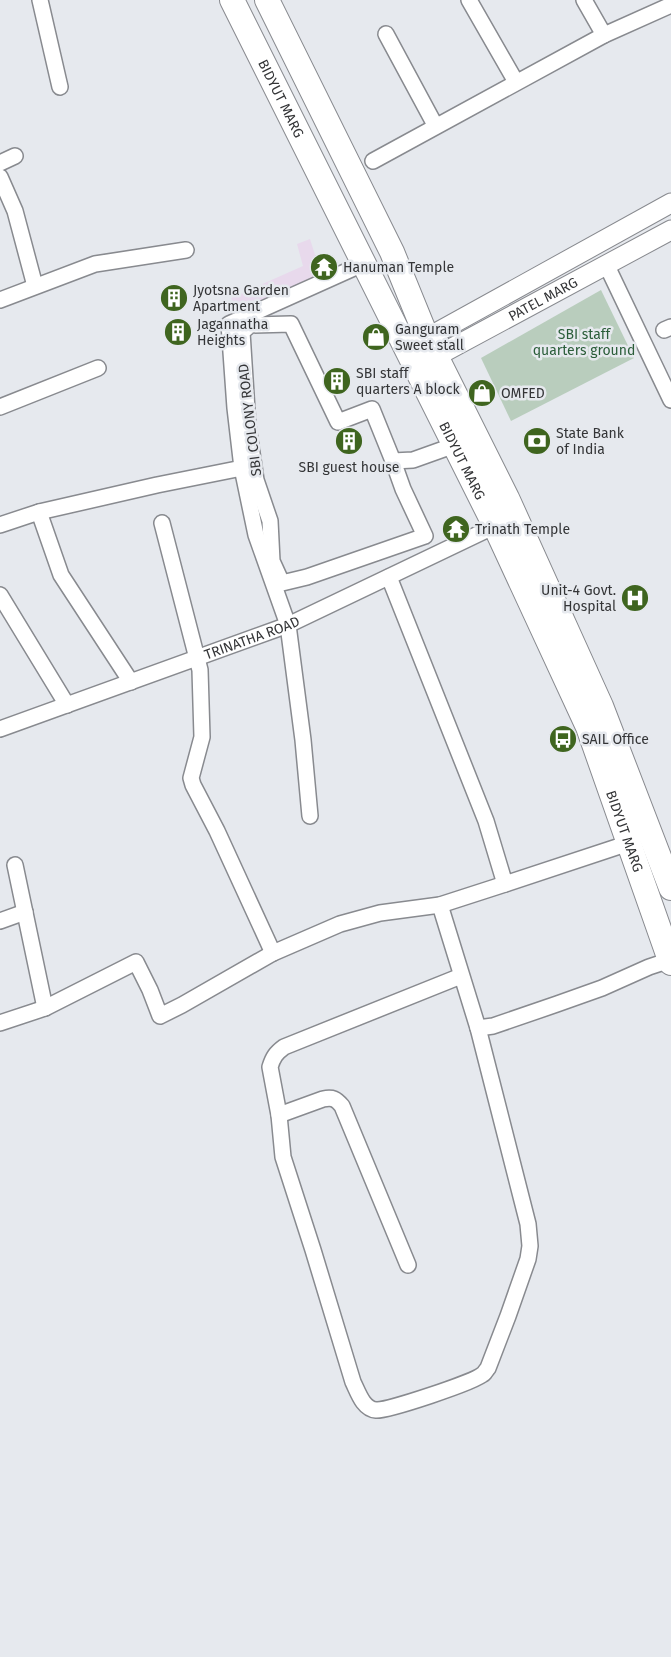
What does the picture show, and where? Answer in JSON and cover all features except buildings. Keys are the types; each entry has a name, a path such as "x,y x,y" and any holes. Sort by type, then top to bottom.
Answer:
{"main road":[{"name":"BIDYUT MARG","path":"232,0 309,157 365,263 422,353 507,498 601,706 671,888"},
{"name":"BIDYUT MARG","path":"267,0 392,252 422,353 455,445 495,526 588,727 670,962"}],"street":[{"path":"40,0 60,87"},
{"path":"468,0 516,82"},
{"path":"584,0 604,35"},
{"path":"373,160 604,35 671,5"},
{"path":"386,34 435,126"},
{"path":"0,177 16,211 35,286"},
{"name":"PATEL MARG","path":"422,353 671,203"},
{"name":"PATEL MARG","path":"422,353 606,264 671,230"},
{"path":"0,300 95,264 186,250"},
{"path":"310,816 303,740 288,625 256,536 242,468 234,408 229,324 365,263"},
{"path":"606,264 671,400"},
{"name":"SBI COLONY ROAD","path":"291,324 338,422 372,409 393,461 403,489 425,536 307,577 282,583 272,561 270,521 256,480 248,426 242,332 250,325 291,324"},
{"path":"0,407 98,368"},
{"path":"393,461 414,460 455,445"},
{"path":"0,525 39,512 157,484 242,468"},
{"path":"39,512 61,576 131,682"},
{"path":"162,524 200,670 202,737 191,778 273,953"},
{"name":"TRINATHA ROAD","path":"0,729 288,625 495,526"},
{"path":"389,577 486,821 505,884"},
{"path":"0,595 67,706"},
{"path":"0,1024 44,1008 136,962 160,1016 273,953 340,924 380,912 440,906 629,843"},
{"path":"15,865 44,1008"},
{"path":"440,906 462,976 478,1028 528,1224 530,1246 528,1259 508,1316 484,1374 410,1402 376,1410 366,1406 353,1382 283,1156 279,1115 270,1067 276,1053 284,1047 462,976"},
{"path":"0,921 26,912"},
{"path":"478,1028 493,1026 602,988 650,966 670,962"},
{"path":"279,1115 323,1099 336,1099 342,1106 408,1265"}],"shaded area":[{"path":"310,239 322,277 238,314 231,298 303,266 297,244"}],"green space":[{"name":"SBI staff quarters ground","path":"601,290 634,358 511,421 481,358"}],"place":[{"name":"Hanuman Temple","path":"324,267"},
{"name":"Jyotsna Garden Apartment","path":"174,298"},
{"name":"Jagannatha Heights","path":"178,332"},
{"name":"Ganguram Sweet stall","path":"376,337"},
{"name":"SBI staff quarters A block","path":"337,381"},
{"name":"OMFED","path":"482,393"},
{"name":"SBI guest house","path":"349,441"},
{"name":"State Bank of India","path":"537,441"},
{"name":"Trinath Temple","path":"456,529"},
{"name":"Unit-4 Govt. Hospital","path":"635,598"},
{"name":"SAIL Office","path":"563,739"}]}
